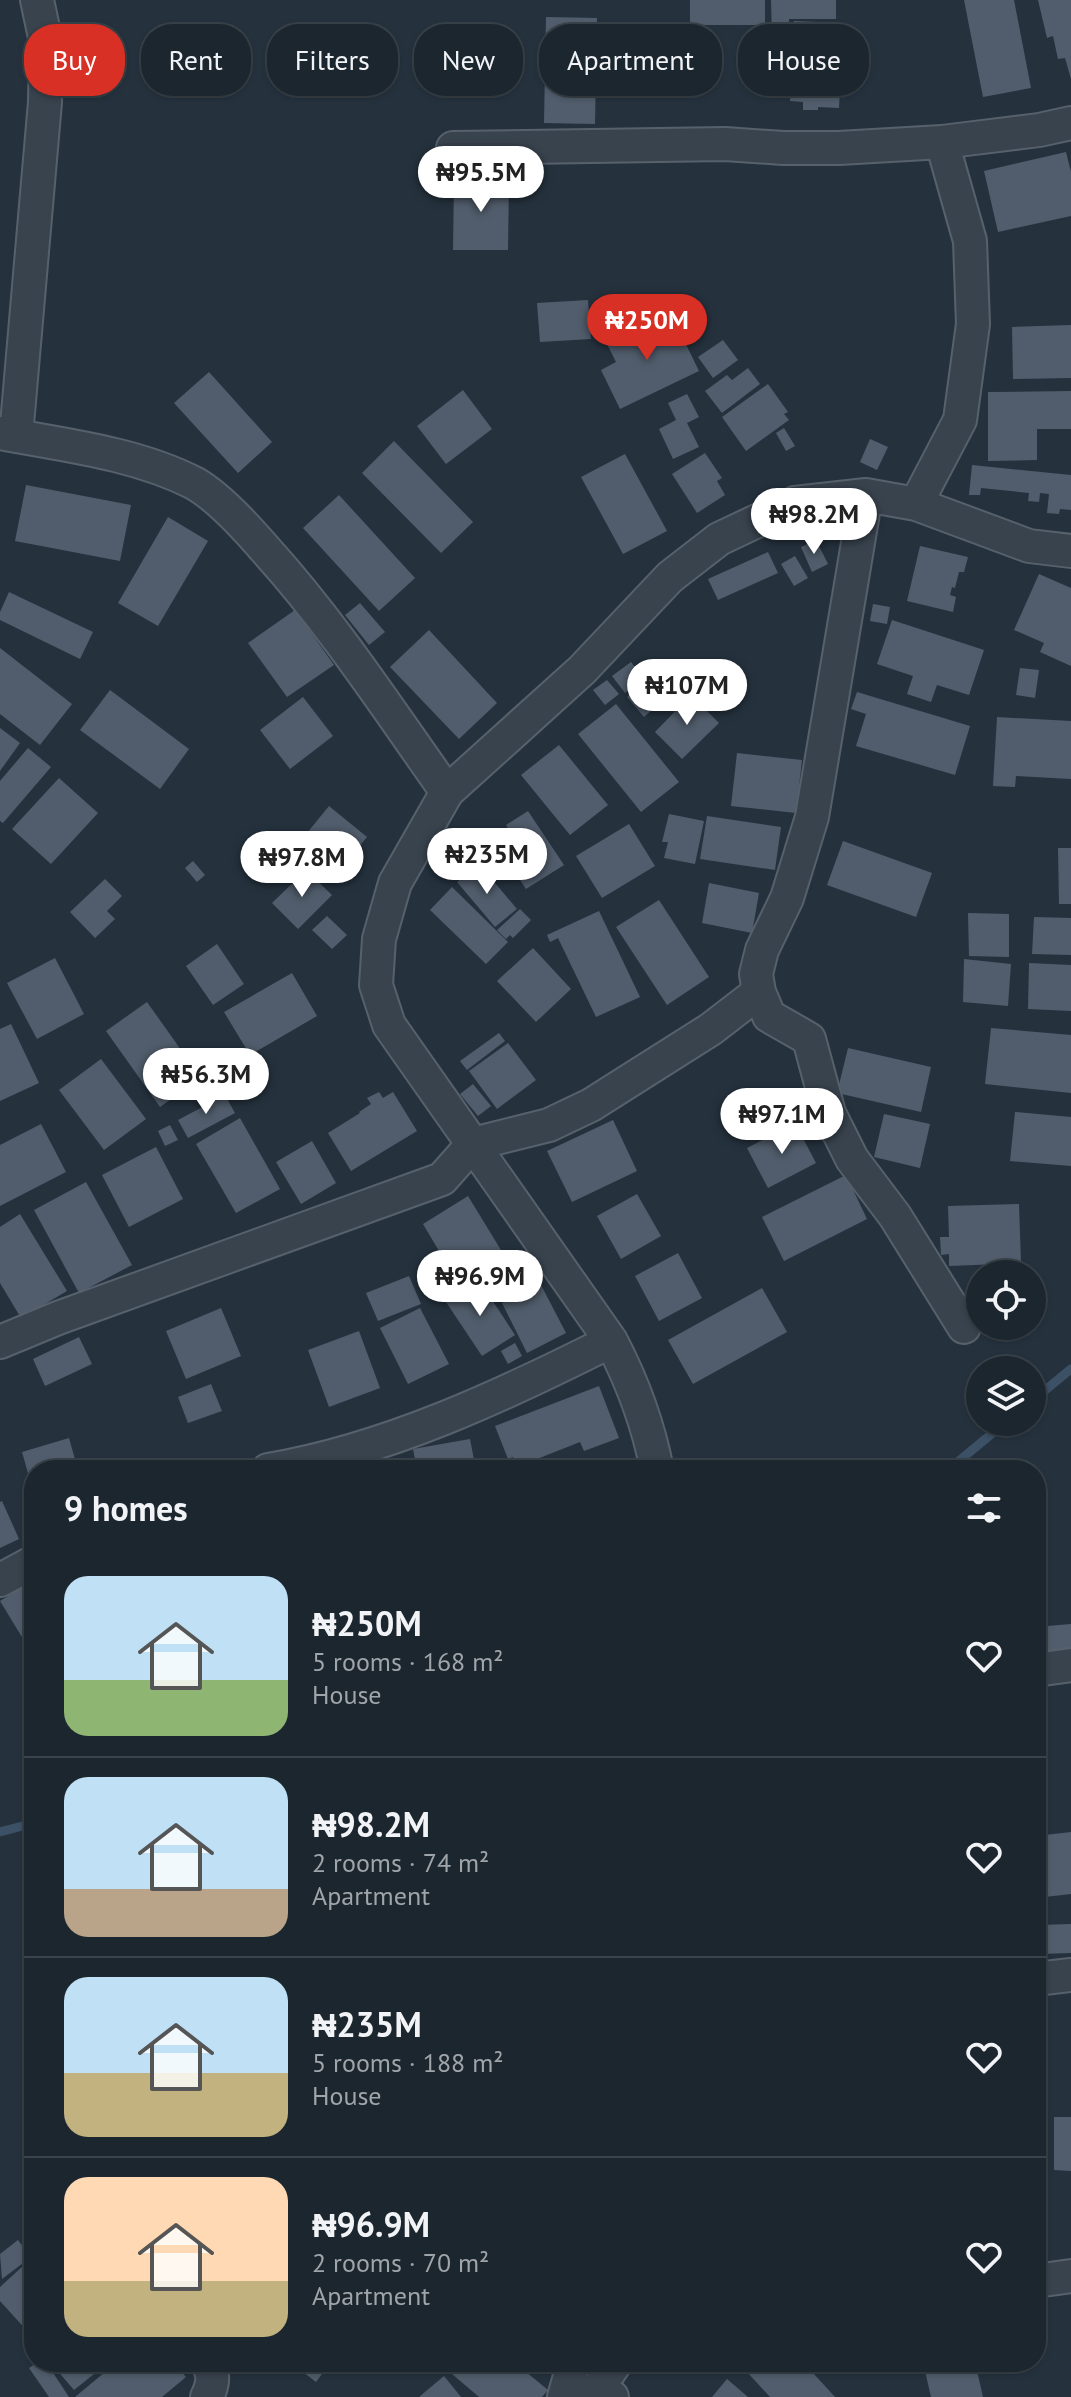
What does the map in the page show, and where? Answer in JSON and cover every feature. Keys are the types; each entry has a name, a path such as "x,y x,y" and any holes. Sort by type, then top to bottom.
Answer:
{"street":[{"path":"37,0 46,42 45,102 8,435 70,445 141,463 195,484 240,520 311,600 447,792"},
{"path":"453,148 725,144 839,148 942,142 1071,123"},
{"path":"916,504 960,420 973,324 970,241 942,142"},
{"path":"866,495 812,817 787,898 762,950 756,974 759,992 769,1016 809,1039 829,1113 852,1159 895,1216 964,1327"},
{"path":"655,1460 649,1427 632,1381 611,1341 389,1025 376,985 379,939 395,883 447,792 582,670 670,577 719,539 795,503 866,495 916,504 1029,546 1071,551"},
{"path":"0,1342 58,1318 442,1179 473,1144 549,1125 591,1105 711,1029 759,992"},
{"path":"310,1460 373,1445 538,1378 611,1341"},
{"path":"0,1580 24,1567"},
{"path":"1046,1669 1071,1665"},
{"path":"1046,1978 1071,1975"},
{"path":"1046,2280 1071,2276"},
{"path":"207,2397 213,2384 212,2372"},
{"path":"577,2372 584,2396"},
{"path":"584,2396 607,2372"}],"building":[{"path":"690,0 765,0 765,24 690,24"},
{"path":"771,0 836,0 836,19 789,19 789,24 772,24"},
{"path":"964,0 1014,0 1031,88 983,97"},
{"path":"1038,0 1071,0 1071,79 1065,58 1058,59 1053,36 1047,38"},
{"path":"546,17 597,18 597,24 546,24"},
{"path":"794,21 843,23 843,24 794,24"},
{"path":"545,96 596,96 595,124 544,123"},
{"path":"790,96 840,96 839,108 803,110 803,102 790,101"},
{"path":"1066,152 1071,172 1071,216 998,232 984,171"},
{"path":"454,178 509,178 508,250 453,250"},
{"path":"588,300 591,339 540,342 537,303"},
{"path":"656,318 661,329 675,322 699,371 620,409 601,370 616,362 606,342"},
{"path":"1071,325 1071,378 1013,379 1012,327"},
{"path":"723,340 738,360 713,378 698,357"},
{"path":"748,368 760,384 722,413 705,391 727,375 732,380"},
{"path":"209,372 272,442 238,473 174,403"},
{"path":"768,384 788,412 784,414 789,420 746,451 722,417"},
{"path":"463,390 492,429 446,464 417,426"},
{"path":"1071,391 1071,429 1037,429 1037,460 988,461 988,392"},
{"path":"687,394 699,417 687,423 699,447 673,459 659,429 676,420 668,403"},
{"path":"784,428 795,446 786,451 776,433"},
{"path":"870,439 888,447 877,470 860,462"},
{"path":"394,441 473,522 441,553 362,473"},
{"path":"705,453 722,478 717,481 725,495 697,513 672,474"},
{"path":"625,454 667,531 623,554 581,477"},
{"path":"972,465 1071,475 1071,510 1060,509 1059,514 1047,513 1049,494 1040,493 1039,502 1028,501 1029,493 981,488 980,495 969,495"},
{"path":"26,485 131,505 120,561 15,541"},
{"path":"339,495 415,578 379,611 303,528"},
{"path":"168,517 208,541 158,626 118,603"},
{"path":"816,540 828,564 812,572 801,547"},
{"path":"920,546 968,557 964,572 959,572 955,588 952,587 950,595 956,597 953,612 907,601"},
{"path":"768,552 778,573 718,600 708,579"},
{"path":"795,556 808,578 794,586 781,564"},
{"path":"1039,574 1071,588 1071,666 1040,652 1044,643 1014,630"},
{"path":"9,592 93,632 80,659 0,620 0,612"},
{"path":"360,603 385,632 369,645 345,615"},
{"path":"873,604 890,607 887,624 870,621"},
{"path":"295,610 334,665 287,697 248,643"},
{"path":"892,620 984,650 969,695 937,685 931,702 907,694 913,676 877,664"},
{"path":"429,630 497,703 459,739 390,667"},
{"path":"0,648 72,704 40,745 0,714"},
{"path":"631,662 644,679 625,693 612,676"},
{"path":"1020,668 1039,670 1035,698 1016,695"},
{"path":"607,680 619,694 605,705 593,690"},
{"path":"644,682 661,702 644,717 627,697"},
{"path":"110,690 189,749 160,789 80,730"},
{"path":"857,692 970,726 955,775 856,746 866,714 851,709"},
{"path":"691,695 719,723 682,759 655,732"},
{"path":"303,697 333,736 290,769 260,730"},
{"path":"616,704 679,782 641,812 578,734"},
{"path":"997,717 1071,721 1071,779 1016,776 1015,787 993,786"},
{"path":"0,728 20,743 0,771"},
{"path":"559,745 608,805 570,835 521,775"},
{"path":"28,748 51,767 3,823 0,821 0,781"},
{"path":"737,753 802,760 796,813 731,806"},
{"path":"59,778 98,813 51,864 12,829"},
{"path":"329,806 367,837 337,874 298,844"},
{"path":"528,811 564,865 526,889 514,871 530,862 506,825"},
{"path":"669,814 704,821 695,864 664,858 668,842 662,842"},
{"path":"707,816 781,827 775,870 700,859"},
{"path":"629,824 655,866 602,898 576,856"},
{"path":"497,831 509,842 501,851 489,840"},
{"path":"843,841 932,873 916,917 827,885"},
{"path":"511,845 524,860 510,873 497,859"},
{"path":"1058,848 1071,848 1071,904 1059,904"},
{"path":"193,861 205,875 197,882 185,868"},
{"path":"479,864 517,909 495,927 457,882"},
{"path":"306,870 332,895 298,929 272,903"},
{"path":"105,879 122,896 107,911 115,919 95,938 70,912"},
{"path":"709,883 759,893 752,933 702,923"},
{"path":"452,887 508,942 486,964 430,910"},
{"path":"659,900 709,977 667,1005 616,927"},
{"path":"520,909 531,920 513,938 510,935 506,939 497,930"},
{"path":"599,911 640,997 596,1017 558,938 550,942 547,935"},
{"path":"968,913 1009,914 1009,957 969,956"},
{"path":"327,916 347,935 332,949 312,930"},
{"path":"1034,917 1071,918 1071,955 1032,954"},
{"path":"217,944 244,984 213,1005 186,966"},
{"path":"533,948 571,989 536,1022 497,981"},
{"path":"55,958 84,1014 37,1039 7,983"},
{"path":"964,959 1011,964 1008,1006 963,1002"},
{"path":"1029,963 1071,965 1071,1011 1028,1009"},
{"path":"292,973 317,1016 250,1055 224,1012"},
{"path":"147,1002 201,1078 160,1107 106,1031"},
{"path":"11,1024 39,1083 0,1101 0,1029"},
{"path":"991,1028 1071,1035 1071,1093 985,1084"},
{"path":"499,1033 505,1041 467,1070 460,1061"},
{"path":"508,1043 536,1080 497,1109 469,1071"},
{"path":"848,1048 931,1067 921,1112 837,1093"},
{"path":"101,1059 146,1119 104,1150 59,1090"},
{"path":"473,1084 491,1106 478,1116 460,1094"},
{"path":"379,1092 383,1098 393,1092 417,1131 351,1171 328,1133 360,1113 371,1104 367,1098"},
{"path":"225,1095 235,1113 188,1138 178,1120"},
{"path":"1015,1112 1071,1117 1071,1166 1010,1161"},
{"path":"884,1114 930,1124 920,1168 874,1157"},
{"path":"240,1118 280,1189 236,1213 196,1144"},
{"path":"613,1120 637,1171 572,1202 547,1151"},
{"path":"795,1123 816,1163 768,1188 747,1148"},
{"path":"41,1124 66,1172 0,1206 0,1145"},
{"path":"170,1125 178,1140 165,1146 158,1131"},
{"path":"312,1141 336,1183 301,1204 276,1162"},
{"path":"156,1147 183,1199 129,1227 102,1175"},
{"path":"846,1175 867,1219 784,1261 762,1217"},
{"path":"86,1182 132,1265 79,1293 34,1210"},
{"path":"637,1194 661,1236 621,1259 597,1216"},
{"path":"468,1196 504,1255 442,1293 431,1275 436,1271 431,1263 442,1256 423,1224"},
{"path":"1019,1204 1021,1260 966,1260 966,1265 949,1266 949,1254 941,1255 940,1237 949,1237 948,1206"},
{"path":"20,1214 67,1291 21,1318 0,1283 0,1227"},
{"path":"678,1253 702,1298 659,1321 635,1276"},
{"path":"527,1255 536,1270 499,1293 490,1277"},
{"path":"409,1276 421,1304 378,1321 366,1293"},
{"path":"479,1280 515,1335 482,1356 446,1302"},
{"path":"540,1283 566,1333 527,1353 502,1303"},
{"path":"762,1288 787,1332 693,1384 668,1340"},
{"path":"221,1308 241,1356 186,1379 166,1331"},
{"path":"420,1308 449,1364 408,1384 380,1328"},
{"path":"359,1331 380,1388 329,1407 308,1350"},
{"path":"79,1337 92,1364 45,1386 33,1359"},
{"path":"515,1343 522,1356 508,1364 501,1351"},
{"path":"211,1384 222,1411 188,1423 178,1397"},
{"path":"599,1386 619,1438 584,1451 580,1442 537,1460 514,1460 513,1457 508,1459 495,1426"},
{"path":"69,1438 75,1460 24,1460 22,1452"},
{"path":"470,1439 474,1460 415,1460 413,1449"},
{"path":"0,1502 19,1539 0,1548"},
{"path":"24,1586 24,1640 0,1601"},
{"path":"1071,1624 1071,1649 1046,1651 1046,1626"},
{"path":"1071,1832 1071,1894 1046,1897 1046,1835"},
{"path":"1071,1924 1071,1953 1046,1954 1046,1925"},
{"path":"1054,2117 1071,2117 1071,2171 1054,2170"},
{"path":"18,2240 24,2248 24,2262 2,2279 0,2254"},
{"path":"24,2265 24,2327 0,2301 0,2287"},
{"path":"32,2372 53,2372 69,2397 49,2397"},
{"path":"59,2372 96,2372 74,2390"},
{"path":"105,2372 182,2372 186,2377 162,2397 75,2397"},
{"path":"303,2372 324,2372 316,2382"},
{"path":"450,2372 526,2372 548,2390 542,2397 479,2397"},
{"path":"747,2372 812,2372 835,2397 770,2397"},
{"path":"925,2372 977,2372 983,2397 931,2397"},
{"path":"444,2376 461,2397 419,2397"},
{"path":"727,2379 748,2397 712,2397"}],"waterway":[{"path":"1046,1390 1071,1369"},
{"path":"960,1460 989,1436"},
{"path":"0,1832 24,1826"}]}
